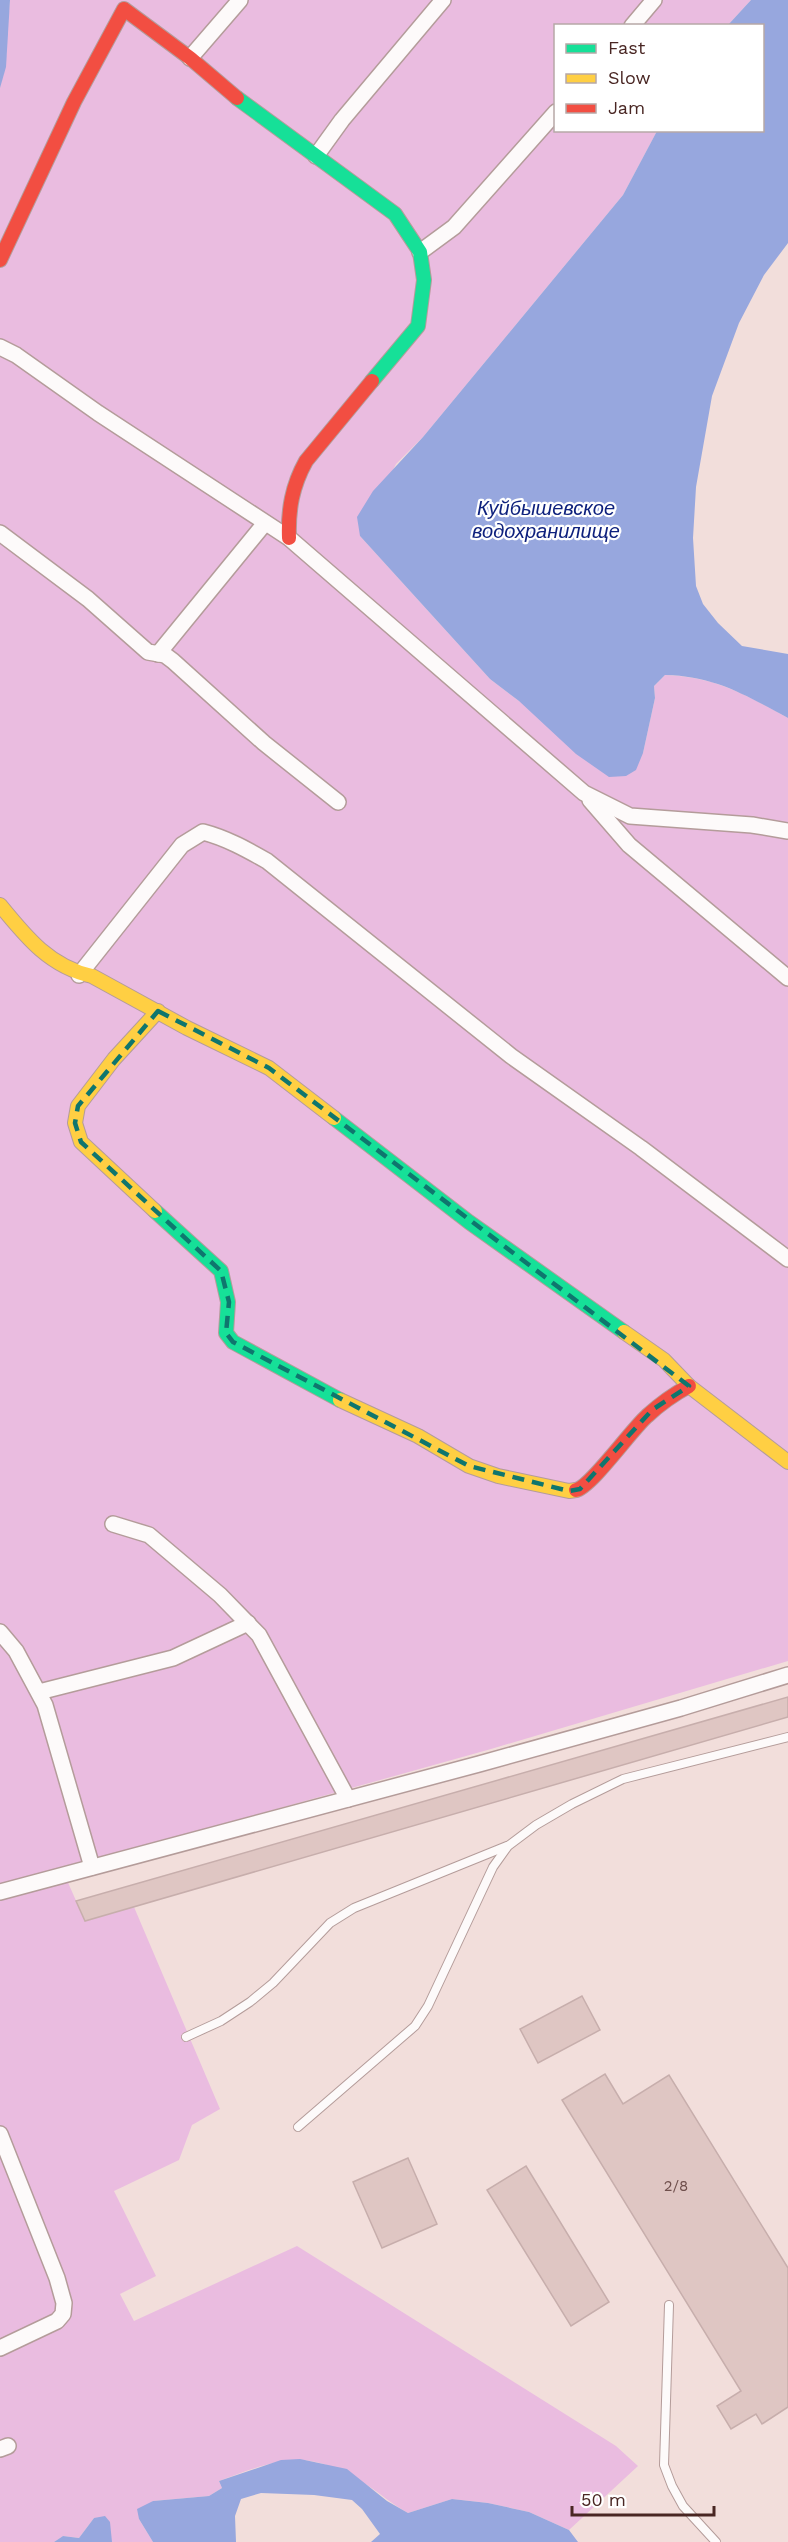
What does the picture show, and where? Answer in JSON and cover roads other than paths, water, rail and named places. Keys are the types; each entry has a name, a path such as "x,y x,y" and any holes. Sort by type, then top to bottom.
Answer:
{"street":[{"path":"190,58 240,0"},
{"path":"316,156 342,120 443,0"},
{"path":"634,24 654,0"},
{"path":"0,260 74,102 124,9 190,58 234,96 395,214 420,252 423,280 418,326 306,461 296,478 289,502 289,538"},
{"path":"420,252 454,227 554,113"},
{"path":"0,346 16,354 98,413 289,538 584,793 629,844 788,978"},
{"path":"158,654 265,523"},
{"path":"0,533 88,599 148,652 173,661 264,743 338,802"},
{"path":"584,793 630,816 752,825 788,831"},
{"path":"79,975 90,958 183,845 203,832 236,843 267,861 511,1056 641,1148 788,1259"},
{"path":"0,905 54,963 79,975 92,976 269,1068 469,1222 664,1360 689,1386 788,1462"},
{"path":"158,1011 114,1059 78,1106 75,1123 77,1135 81,1142 221,1271 227,1286 229,1302 226,1333 233,1342 354,1407 418,1436 469,1466 498,1476 569,1491 580,1489 589,1482 652,1410 689,1386"},
{"path":"113,1524 149,1535 220,1595 260,1635 329,1767 348,1798"},
{"path":"39,1692 173,1658 248,1623"},
{"path":"0,1632 16,1651 45,1705 92,1867"},
{"path":"0,1892 681,1708 788,1675"},
{"path":"0,2134 57,2278 64,2303 63,2314 57,2321 0,2348"}],"lane":[{"path":"186,2037 221,2021 250,2002 273,1983 330,1923 354,1908 508,1846 536,1825 623,1779 788,1737"},
{"path":"298,2127 416,2026 428,2006 493,1867 508,1846"},
{"path":"669,2305 664,2465 683,2506 716,2542"}],"water":[{"path":"0,0 10,0 6,67 0,88"},
{"name":"Куйбышевское водохранилище","path":"751,0 788,0 788,243 764,275 739,323 712,396 696,487 693,538 696,586 703,604 718,623 742,646 788,654 788,718 715,683 683,676 665,675 654,686 655,698 643,753 636,770 626,776 609,777 576,754 519,701 490,679 360,536 357,517 373,491 423,437 623,195 656,132 764,132 764,24 729,24"},
{"path":"300,2459 347,2469 387,2501 408,2513 452,2499 488,2503 529,2512 569,2530 578,2542 371,2542 380,2534 362,2509 352,2500 314,2495 261,2493 241,2499 235,2516 236,2542 153,2542 139,2519 137,2509 153,2501 209,2496 222,2488 219,2481 281,2460"},
{"path":"105,2516 110,2522 112,2542 54,2542 63,2536 79,2538 94,2518"}]}
